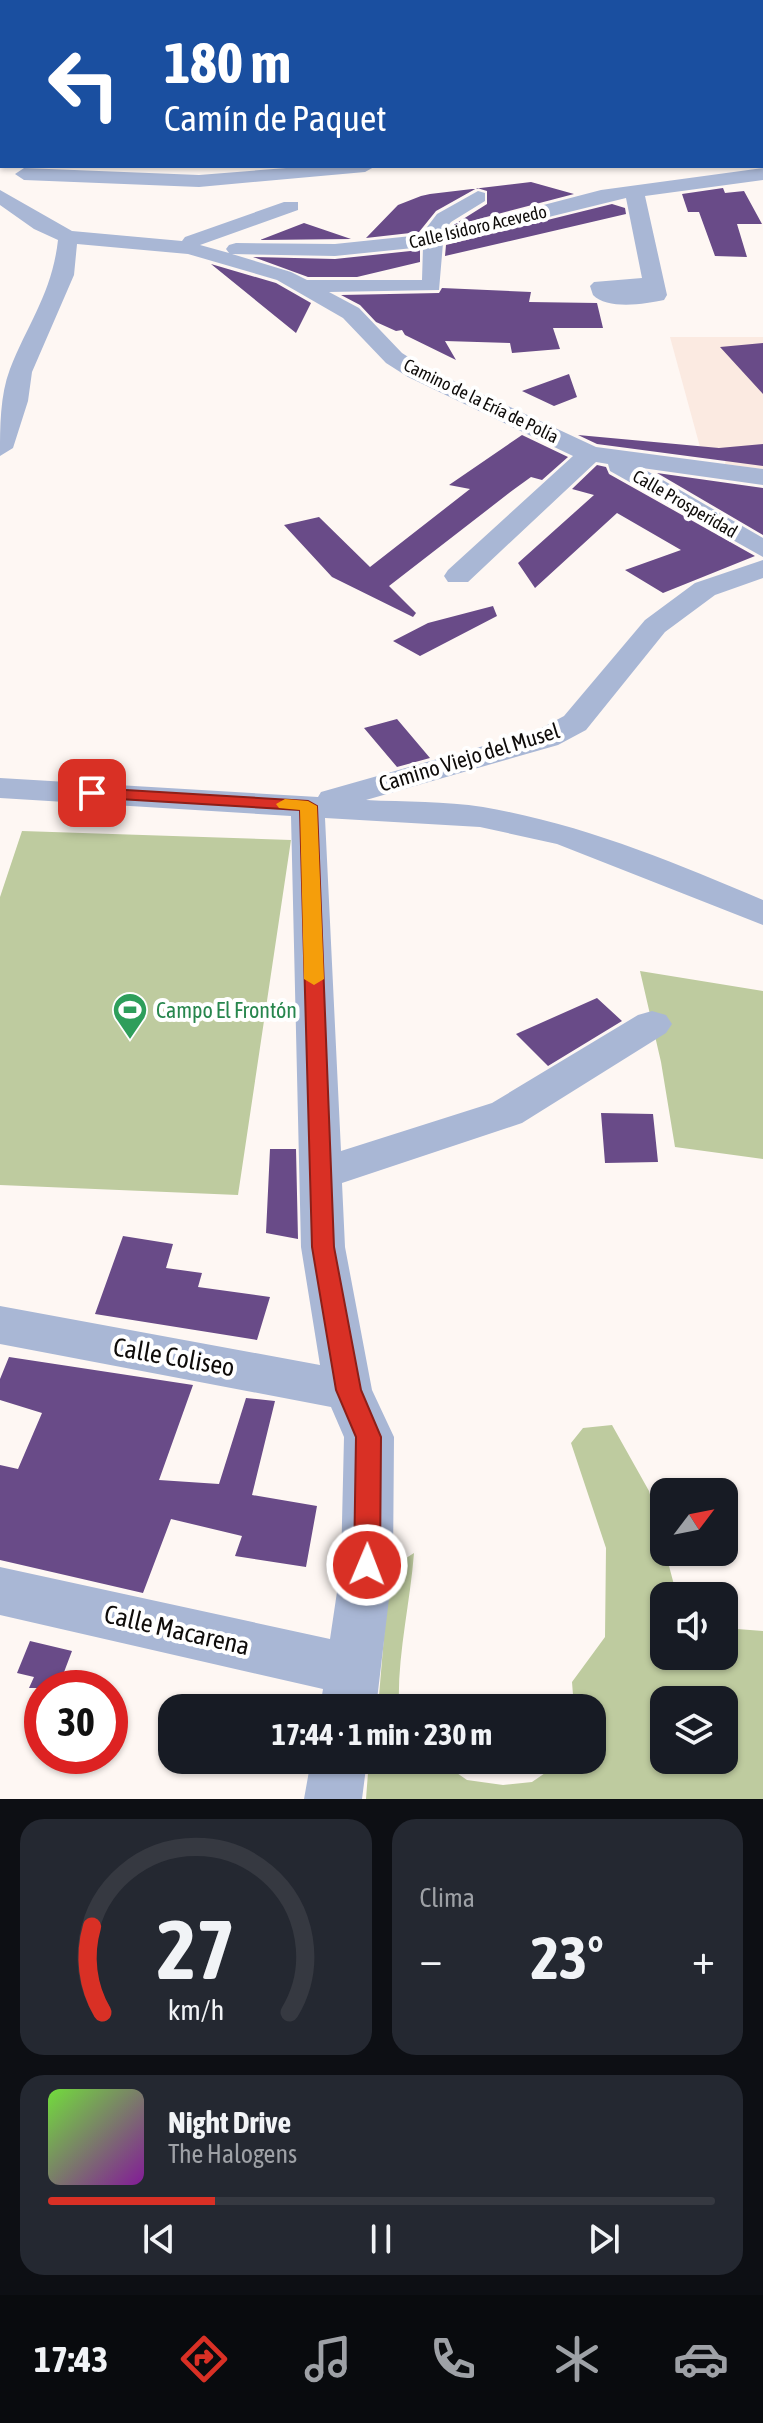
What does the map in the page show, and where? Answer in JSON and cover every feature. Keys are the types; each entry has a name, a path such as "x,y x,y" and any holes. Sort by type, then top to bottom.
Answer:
{"street":[{"path":"0,185 29,170 199,181 353,168"},
{"path":"653,168 675,185"},
{"name":"Calle Isidoro Acevedo","path":"183,248 305,251 433,240 634,190 757,179"},
{"path":"634,190 652,284"},
{"name":"Camino de la Ería de Polía","path":"0,196 41,225 68,237 183,248 305,286 351,313 394,358 416,372 599,456 763,477"},
{"path":"305,286 432,286 433,240 430,236 444,218 478,197"},
{"path":"183,248 291,206"},
{"path":"0,448 16,401 20,372 64,275 68,237"},
{"path":"458,576 599,456"},
{"name":"Calle Prosperidad","path":"599,456 763,549"},
{"name":"Camino Viejo del Musel","path":"308,806 547,738 575,723 655,626 705,589 763,568"},
{"path":"0,788 480,817 566,835 623,854 763,913"},
{"path":"308,806 323,1247 348,1390 369,1437 367,1565 351,1689"},
{"path":"320,1174 507,1113 652,1024"},
{"name":"Calle Coliseo","path":"0,1325 348,1390"},
{"name":"Calle Macarena","path":"0,1591 351,1689"},
{"path":"333,1799 337,1774"}],"shaded area":[{"path":"670,337 763,337 763,469 725,464 727,449 700,447"}],"green space":[{"name":"Campo El Frontón","path":"22,831 291,840 238,1195 0,1185 0,897"},
{"path":"640,971 763,991 763,1159 675,1147 661,1062"},
{"path":"612,1425 649,1491 650,1566 669,1566 673,1582 650,1582 650,1670 738,1670 738,1629 763,1631 763,1799 366,1799 368,1774 458,1774 467,1780 503,1785 532,1782 544,1774 606,1774 606,1694 573,1694 572,1682 605,1637 606,1548 571,1443 583,1428"},
{"path":"414,1553 399,1694 379,1694 387,1600 395,1565"}],"building":[{"path":"531,182 574,194 452,226 487,204 487,191 478,188"},
{"path":"723,188 725,193 744,191 762,224 737,224 747,257 715,256 699,212 688,212 682,194"},
{"path":"476,189 436,211 419,232 366,238 398,205 430,194"},
{"path":"612,204 625,208 626,214 445,256 446,245"},
{"path":"304,223 351,239 260,240"},
{"path":"420,250 420,262 357,277 308,277 253,257 335,259"},
{"path":"211,264 276,283 311,303 296,333"},
{"path":"442,288 531,292 529,302 597,303 603,328 553,328 560,349 512,353 510,343 445,341 456,360 405,335 402,330 396,331 376,322 360,305 341,295 439,293"},
{"path":"763,343 763,394 720,347"},
{"path":"569,374 577,397 554,406 522,391"},
{"path":"522,435 568,457 542,480 531,477 389,586 416,613 413,617 332,577 284,525 319,517 370,567 470,489 449,485"},
{"path":"578,435 719,448 763,444 763,466 597,444"},
{"path":"597,465 606,467 609,474 755,556 663,593 625,570 681,550 617,513 535,588 518,563 594,495 572,489"},
{"path":"657,473 763,488 763,535"},
{"path":"493,606 497,616 420,656 393,641 428,623"},
{"path":"397,719 430,758 397,767 364,728"},
{"path":"597,998 622,1021 548,1066 516,1034"},
{"path":"601,1113 653,1114 658,1162 605,1163"},
{"path":"270,1149 296,1149 298,1239 266,1233"},
{"path":"123,1236 173,1244 166,1268 202,1273 198,1287 270,1297 257,1340 95,1314"},
{"path":"9,1357 193,1385 159,1480 219,1484 246,1398 275,1401 252,1495 317,1506 306,1567 235,1556 242,1536 171,1519 143,1593 0,1560 0,1465 18,1469 42,1413 0,1400 0,1379"},
{"path":"30,1641 72,1651 65,1670 24,1670 24,1675 17,1673"}],"slow traffic":[{"path":"285,804 308,806 314,979"}],"place":[{"name":"Campo El Frontón","path":"130,1041"}],"route":[{"path":"92,793 308,806 323,1247 348,1390 369,1437 367,1565"}]}
